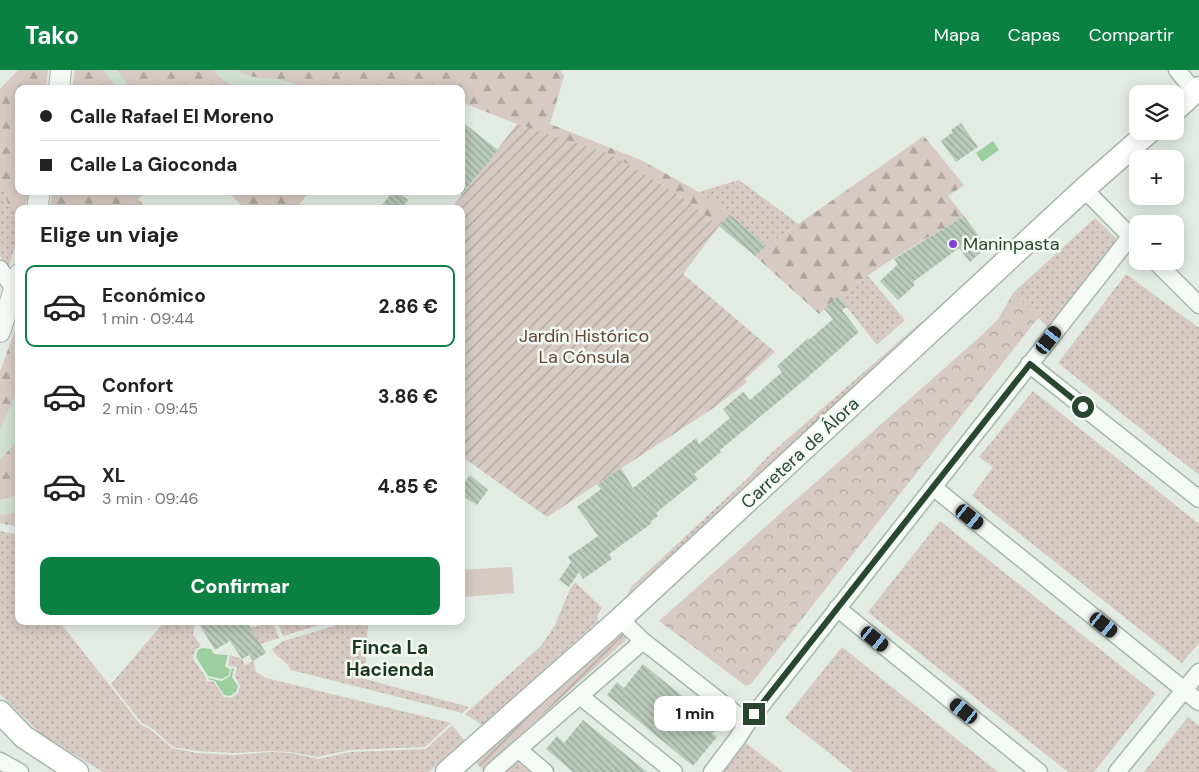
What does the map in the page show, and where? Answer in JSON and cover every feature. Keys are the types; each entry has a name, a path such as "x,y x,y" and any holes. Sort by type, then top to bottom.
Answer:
{"main road":[{"path":"1184,102 1197,90"},
{"name":"Carretera de Álora","path":"447,772 620,619 1084,189 1140,140"},
{"path":"0,712 24,737 77,772"},
{"path":"0,731 24,737"}],"street":[{"path":"59,85 61,70"},
{"path":"1178,70 1197,90"},
{"path":"1084,189 1129,235"},
{"path":"712,772 837,608 1030,364 1129,246"},
{"path":"0,269 15,281"},
{"path":"1164,270 1199,305"},
{"path":"0,332 15,285"},
{"path":"1030,364 1199,499"},
{"path":"933,487 1199,702"},
{"path":"837,608 1039,772"},
{"path":"620,619 643,641 736,714 746,725"},
{"path":"492,772 643,641"},
{"path":"1117,772 1199,672"},
{"path":"580,696 674,772"},
{"path":"518,750 545,772"}],"shaded area":[{"path":"75,70 440,70 438,85 73,85"},
{"path":"993,141 999,150 982,162 976,153"},
{"path":"15,330 15,526 0,523 0,372"},
{"path":"202,648 211,649 214,654 228,655 225,666 230,670 229,675 222,679 208,676 196,657 198,650"},
{"path":"232,668 234,669 232,677 238,686 236,692 230,696 224,695 215,681 208,678 222,681 230,676"}],"green space":[{"path":"18,70 48,70 46,85 15,85 15,195 28,195 26,205 15,205 15,211 10,211 0,178 0,89"},
{"path":"75,70 103,70 115,85 73,85"},
{"path":"117,70 214,70 220,77 233,85 128,85"},
{"path":"238,70 560,70 564,76 550,124 641,160 699,192 729,214 719,226 676,193 610,154 530,129 465,104 465,85 297,85 287,81 254,77"},
{"name":"Jardín Histórico La Cónsula","path":"517,124 610,154 676,193 719,226 683,274 775,352 745,379 747,382 715,407 547,517 465,459 465,205 454,205 462,195 465,195 465,191"},
{"path":"924,136 964,185 948,196 964,216 907,250 853,286 819,314 755,256 767,246"},
{"path":"0,178 10,210 15,211 15,246 9,266 5,268 0,255"},
{"path":"739,180 798,224 767,246 699,192"},
{"path":"52,195 142,195 138,199 143,205 50,205"},
{"path":"232,195 307,195 299,205 240,205"},
{"path":"1095,218 1117,239 1048,327 1013,293"},
{"path":"1126,274 1199,328 1199,475 1058,363"},
{"path":"868,276 905,320 877,345 838,296"},
{"path":"1013,293 1038,318 751,684 746,686 659,621 983,334 999,318"},
{"path":"921,322 926,323 627,595 632,586 749,477 769,455"},
{"path":"15,330 15,396 0,429 0,372"},
{"path":"1033,391 1199,524 1199,643 1182,663 972,496 993,467 979,457"},
{"path":"15,443 15,495 0,500 0,460"},
{"path":"15,513 15,526 0,523 0,516"},
{"path":"940,521 1156,694 1094,772 1068,772 868,612"},
{"path":"0,531 15,534 15,625 62,625 140,724 151,730 172,748 197,753 234,755 271,752 291,753 318,759 350,752 426,749 452,725 465,741 429,772 103,772 41,734 0,694"},
{"path":"512,567 514,593 465,597 465,570"},
{"path":"575,582 602,608 597,616 598,621 482,725 465,714 541,646 555,625 570,589"},
{"path":"162,625 195,625 193,634 201,646 195,650 193,659 206,677 206,681 214,682 224,697 231,698 238,693 240,686 235,677 237,667 229,666 228,664 230,655 242,659 245,665 253,661 256,672 266,678 451,723 425,747 350,750 317,757 291,752 271,751 234,753 197,751 173,747 153,729 141,722 111,684"},
{"path":"262,625 274,625 279,638 260,644 250,628"},
{"path":"279,625 319,625 283,636"},
{"path":"337,625 368,625 365,679 469,707 462,713 291,670 272,649 283,641"},
{"path":"623,629 627,637 625,641 482,769 474,760"},
{"path":"842,647 998,772 853,772 785,718"},
{"path":"1188,717 1199,726 1199,772 1144,772"},
{"path":"746,743 783,772 723,772"},
{"path":"517,761 530,772 504,772"}],"building":[{"path":"961,123 978,147 956,162 941,141"},
{"path":"465,124 498,150 465,190"},
{"path":"390,195 401,195 408,200 404,205 382,205"},
{"path":"729,214 767,246 755,256 719,226"},
{"path":"964,216 987,247 970,262 959,248 913,282 915,285 898,300 880,281 898,264 894,259"},
{"path":"838,296 847,307 842,310 859,332 720,450 721,452 694,474 698,479 656,513 658,516 651,521 652,523 609,554 612,559 583,579 579,572 569,587 559,580 571,562 568,557 598,536 577,507 601,489 597,485 621,468 633,488 696,438 699,444 730,418 723,409 743,392 750,400 782,372 777,366 808,338 809,340 833,319 824,309"},
{"path":"470,475 488,490 477,505 465,498 465,482"},
{"path":"199,625 248,625 266,653 253,661 249,655 242,659 230,641 215,650"},
{"path":"643,664 719,726 712,734 717,737 693,766 607,695 617,682 624,688"},
{"path":"583,720 647,772 573,772 546,749 557,736 564,743"}],"place":[{"name":"Maninpasta","path":"953,244"}],"district":[{"name":"Finca La Hacienda","path":"390,658"}],"route":[{"path":"754,714 1030,364 1083,407"}]}
